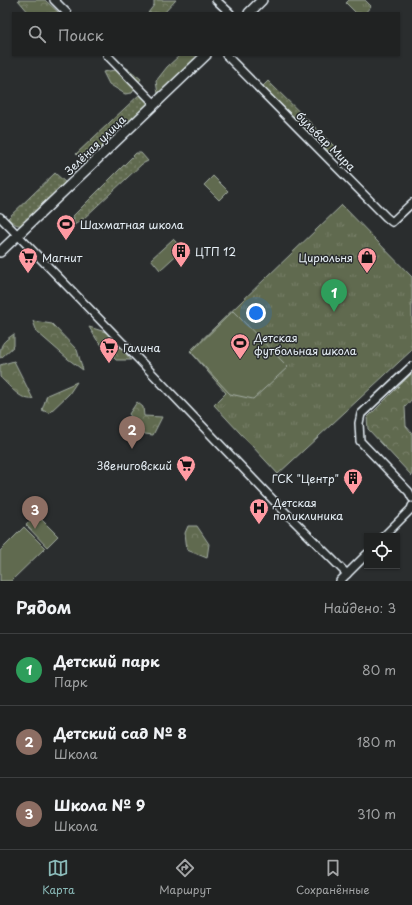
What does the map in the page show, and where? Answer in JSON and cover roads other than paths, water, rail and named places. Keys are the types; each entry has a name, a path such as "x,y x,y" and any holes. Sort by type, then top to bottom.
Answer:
{"main road":[{"path":"250,12 262,0"},
{"name":"Зелёная улица","path":"0,252 205,56"}],"street":[{"path":"54,0 66,12"},
{"path":"216,0 229,12"},
{"path":"109,56 155,104"},
{"name":"бульвар Мира","path":"227,56 392,222 412,203"},
{"path":"0,217 277,504 347,574"},
{"path":"412,366 361,414 358,424 360,441 412,498"},
{"path":"387,533 411,509 412,506"},
{"path":"340,581 364,557"}],"place":[{"name":"Шахматная школа","path":"66,241"},
{"name":"ЦТП 12","path":"181,268"},
{"name":"Магнит","path":"28,274"},
{"name":"Цирюльня","path":"367,274"},
{"name":"Детский парк","path":"334,312"},
{"name":"Детская футбольная школа","path":"240,360"},
{"name":"Галина","path":"109,364"},
{"name":"Детский сад № 8","path":"132,449"},
{"name":"Звениговский","path":"186,482"},
{"name":"ГСК \"Центр\"","path":"353,495"},
{"name":"Детская поликлиника","path":"259,525"},
{"name":"Школа № 9","path":"35,529"}]}
